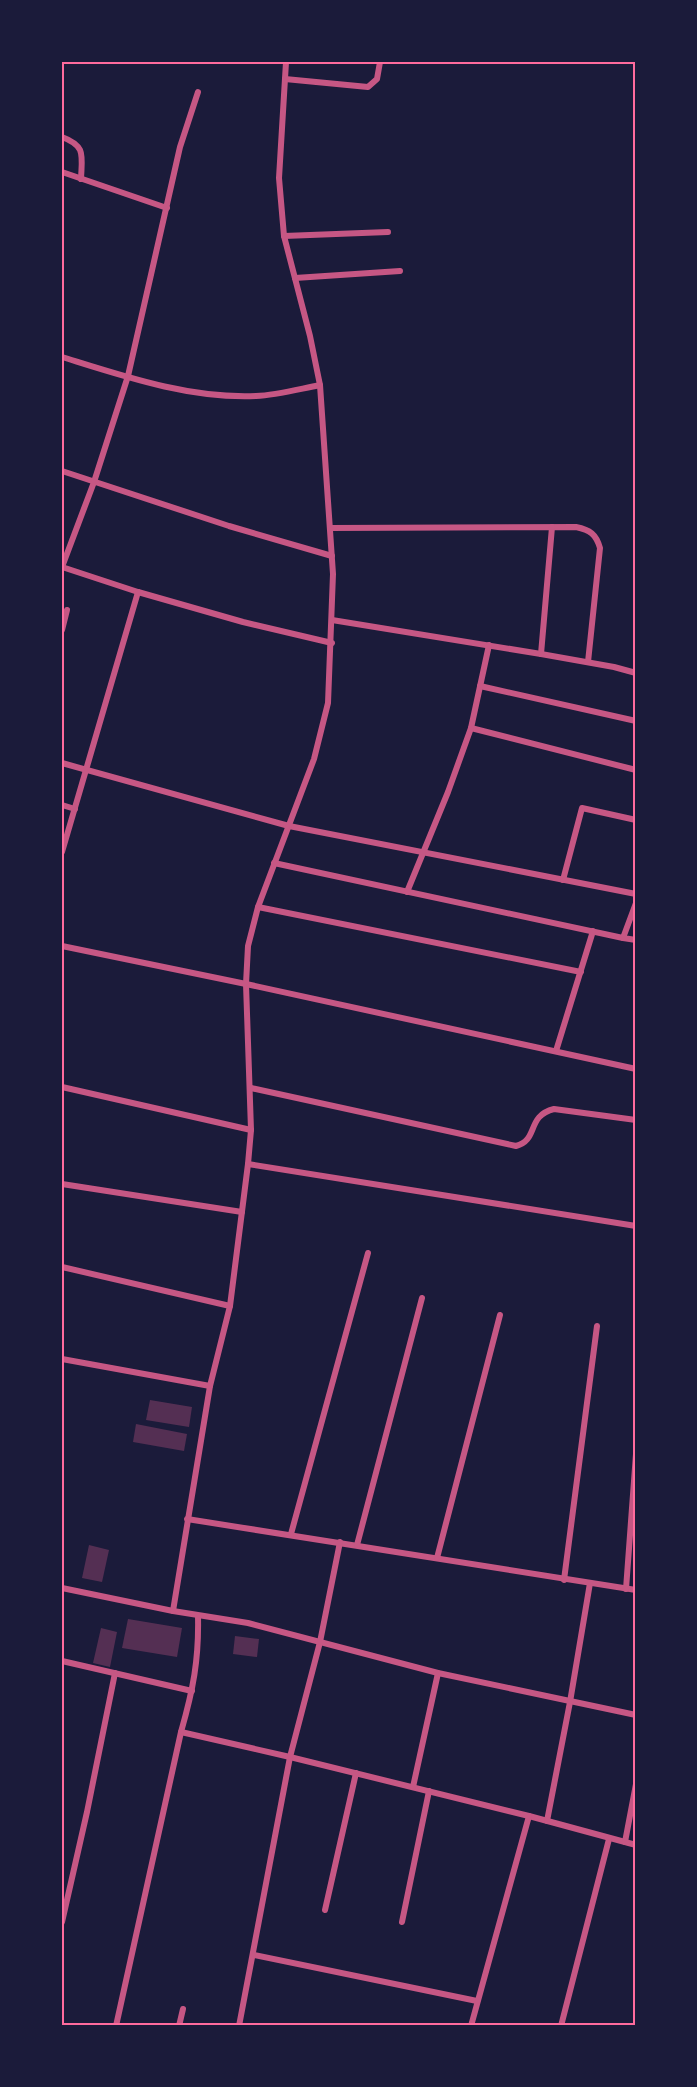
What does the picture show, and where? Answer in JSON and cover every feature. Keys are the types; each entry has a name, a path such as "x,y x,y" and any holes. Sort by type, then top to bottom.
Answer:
{"street":[{"path":"173,1611 210,1386 230,1306 252,1130 246,984 248,946 258,907 314,759 328,703 332,642 332,556 320,385 284,236 279,178 286,62"},
{"path":"285,79 368,87 377,79 380,62"},
{"path":"198,92 180,147 128,376 94,482 62,567 138,592 243,622 332,642"},
{"path":"62,137 80,147 81,179"},
{"path":"62,172 167,208"},
{"path":"284,236 388,232"},
{"path":"295,278 400,271"},
{"path":"62,357 160,385 204,393 256,396 320,385"},
{"path":"62,471 229,526 332,556"},
{"path":"541,654 552,527"},
{"path":"330,528 576,527 587,530 597,536 600,548 588,662"},
{"path":"62,852 138,592"},
{"path":"62,630 68,610"},
{"path":"332,620 588,662 636,673"},
{"path":"407,892 448,792 471,728 489,645"},
{"path":"480,686 636,721"},
{"path":"471,728 636,770"},
{"path":"62,763 289,826 636,894"},
{"path":"62,805 75,808"},
{"path":"563,880 582,808 636,820"},
{"path":"274,863 636,940"},
{"path":"623,938 636,903"},
{"path":"258,907 581,972"},
{"path":"556,1051 593,931"},
{"path":"62,946 636,1069"},
{"path":"62,1087 252,1130"},
{"path":"250,1088 516,1146 524,1144 529,1138 537,1119 543,1112 554,1109 636,1119"},
{"path":"248,1164 636,1226"},
{"path":"62,1184 242,1212"},
{"path":"291,1534 368,1252"},
{"path":"62,1267 230,1306"},
{"path":"357,1545 422,1298"},
{"path":"437,1558 500,1315"},
{"path":"564,1580 597,1326"},
{"path":"62,1359 210,1386"},
{"path":"626,1589 636,1454"},
{"path":"187,1519 636,1590"},
{"path":"239,2025 290,1757 320,1642 340,1542"},
{"path":"547,1821 590,1583"},
{"path":"62,1588 198,1616 248,1623 438,1673 636,1715"},
{"path":"116,2025 192,1691 198,1648 198,1616"},
{"path":"62,1661 192,1691"},
{"path":"62,1922 115,1673"},
{"path":"413,1787 438,1673"},
{"path":"181,1732 529,1815 636,1845"},
{"path":"325,1910 356,1773"},
{"path":"625,1842 636,1784"},
{"path":"402,1922 429,1791"},
{"path":"471,2025 529,1815"},
{"path":"561,2025 609,1839"},
{"path":"254,1955 477,2001"},
{"path":"179,2025 183,2009"}],"building":[{"path":"150,1400 192,1407 189,1427 146,1420"},
{"path":"136,1424 187,1434 184,1451 133,1442"},
{"path":"89,1545 109,1550 102,1582 82,1578"},
{"path":"128,1619 182,1628 177,1657 122,1648"},
{"path":"101,1628 117,1632 110,1667 93,1663"},
{"path":"235,1636 259,1639 257,1657 233,1654"}]}
